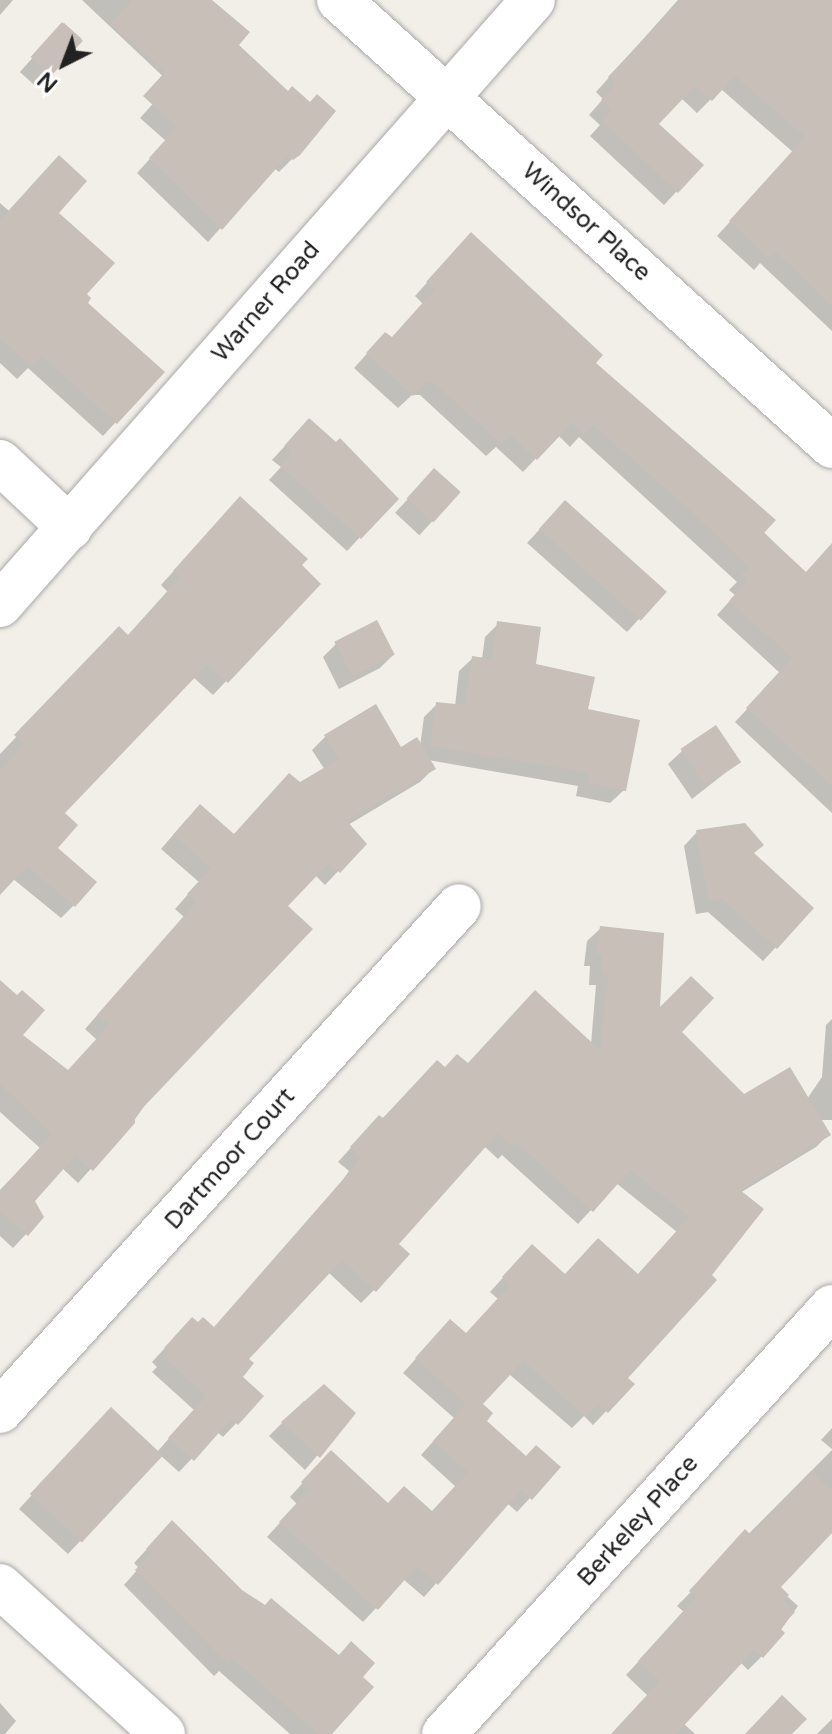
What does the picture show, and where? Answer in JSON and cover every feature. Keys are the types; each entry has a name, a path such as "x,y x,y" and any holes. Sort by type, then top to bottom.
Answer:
{"street":[{"name":"Windsor Place","path":"339,0 832,446"},
{"name":"Warner Road","path":"0,605 533,0"},
{"path":"0,462 70,528"},
{"name":"Dartmoor Court","path":"0,1411 459,906"},
{"name":"Berkeley Place","path":"444,1734 832,1307"},
{"path":"0,1586 163,1734"}],"building":[{"path":"132,0 212,0 250,32 239,45 288,91 292,86 310,102 317,94 336,111 300,155 293,160 288,155 222,230 149,158 177,127 143,96 165,72 110,24"},
{"path":"680,0 832,0 832,306 775,251 769,258 729,221 805,137 735,76 712,101 695,86 659,124 704,165 678,193 602,121 612,110 601,100 615,84 608,77"},
{"path":"62,22 83,41 51,76 31,57"},
{"path":"59,155 87,181 59,213 115,263 87,294 91,298 88,303 165,372 117,424 42,356 32,367 0,338 0,220"},
{"path":"471,232 603,355 596,363 776,520 764,533 806,572 832,543 832,786 746,708 792,658 729,601 747,581 741,575 748,567 692,512 593,425 584,435 572,423 537,460 510,435 501,444 433,382 426,382 413,396 366,353 385,332 392,337 435,289 426,282"},
{"path":"309,418 336,442 340,438 399,499 361,539 280,466 292,453 284,446"},
{"path":"434,468 461,492 433,523 407,498"},
{"path":"240,496 308,559 302,565 321,584 228,683 207,665 65,813 78,825 58,848 97,882 75,907 27,866 0,895 0,771 24,744 14,735 119,626 128,635 180,577 173,571"},
{"path":"565,500 667,592 641,621 539,529"},
{"path":"377,620 395,655 352,677 334,642"},
{"path":"497,621 541,627 536,664 595,677 588,709 640,720 626,791 588,783 590,773 430,746 436,702 465,705 472,656 492,659"},
{"path":"376,704 401,747 417,737 436,769 347,821 367,844 340,873 329,863 288,906 313,929 135,1116 135,1123 93,1171 75,1156 35,1201 44,1217 28,1236 0,1211 0,1191 52,1134 0,1084 0,980 17,995 22,990 45,1010 23,1035 68,1070 109,1025 97,1015 196,902 187,894 211,868 173,835 200,804 234,834 289,773 300,782 339,759 324,735"},
{"path":"716,725 741,762 706,786 680,749"},
{"path":"745,823 764,845 754,853 814,908 777,949 722,899 709,901 696,830"},
{"path":"600,926 664,933 660,1007 691,976 714,998 682,1032 744,1094 790,1067 831,1135 740,1190 764,1209 712,1275 717,1280 628,1378 635,1384 608,1413 598,1404 586,1417 523,1361 483,1404 493,1413 487,1421 526,1456 536,1445 561,1467 532,1500 521,1490 438,1585 417,1566 378,1610 279,1522 309,1490 301,1482 331,1450 388,1503 404,1486 432,1511 468,1472 433,1441 466,1404 415,1358 450,1319 466,1333 510,1285 502,1277 532,1244 565,1274 598,1238 638,1274 689,1217 630,1170 593,1212 517,1143 513,1147 498,1133 399,1244 410,1254 376,1292 342,1260 249,1359 254,1363 243,1377 264,1396 238,1425 231,1419 194,1461 168,1438 206,1396 164,1358 169,1353 164,1348 192,1317 198,1322 203,1317 214,1327 353,1168 361,1157 350,1147 379,1115 383,1118 437,1060 445,1067 457,1054 468,1063 535,990 601,1051 608,973 601,972 603,954 596,954"},
{"path":"324,1384 356,1413 320,1458 281,1422"},
{"path":"111,1407 163,1455 82,1542 30,1494"},
{"path":"811,1471 832,1491 832,1533 781,1587 789,1595 783,1601 795,1612 780,1628 785,1633 763,1658 754,1650 676,1734 611,1734 660,1681 638,1661 696,1597 689,1591 745,1529 751,1535"},
{"path":"172,1520 242,1590 265,1605 271,1598 339,1655 351,1641 375,1663 363,1677 374,1687 332,1734 318,1734 233,1659 228,1664 135,1570 151,1553 146,1549"},
{"path":"782,1695 807,1719 792,1734 745,1734"}]}
